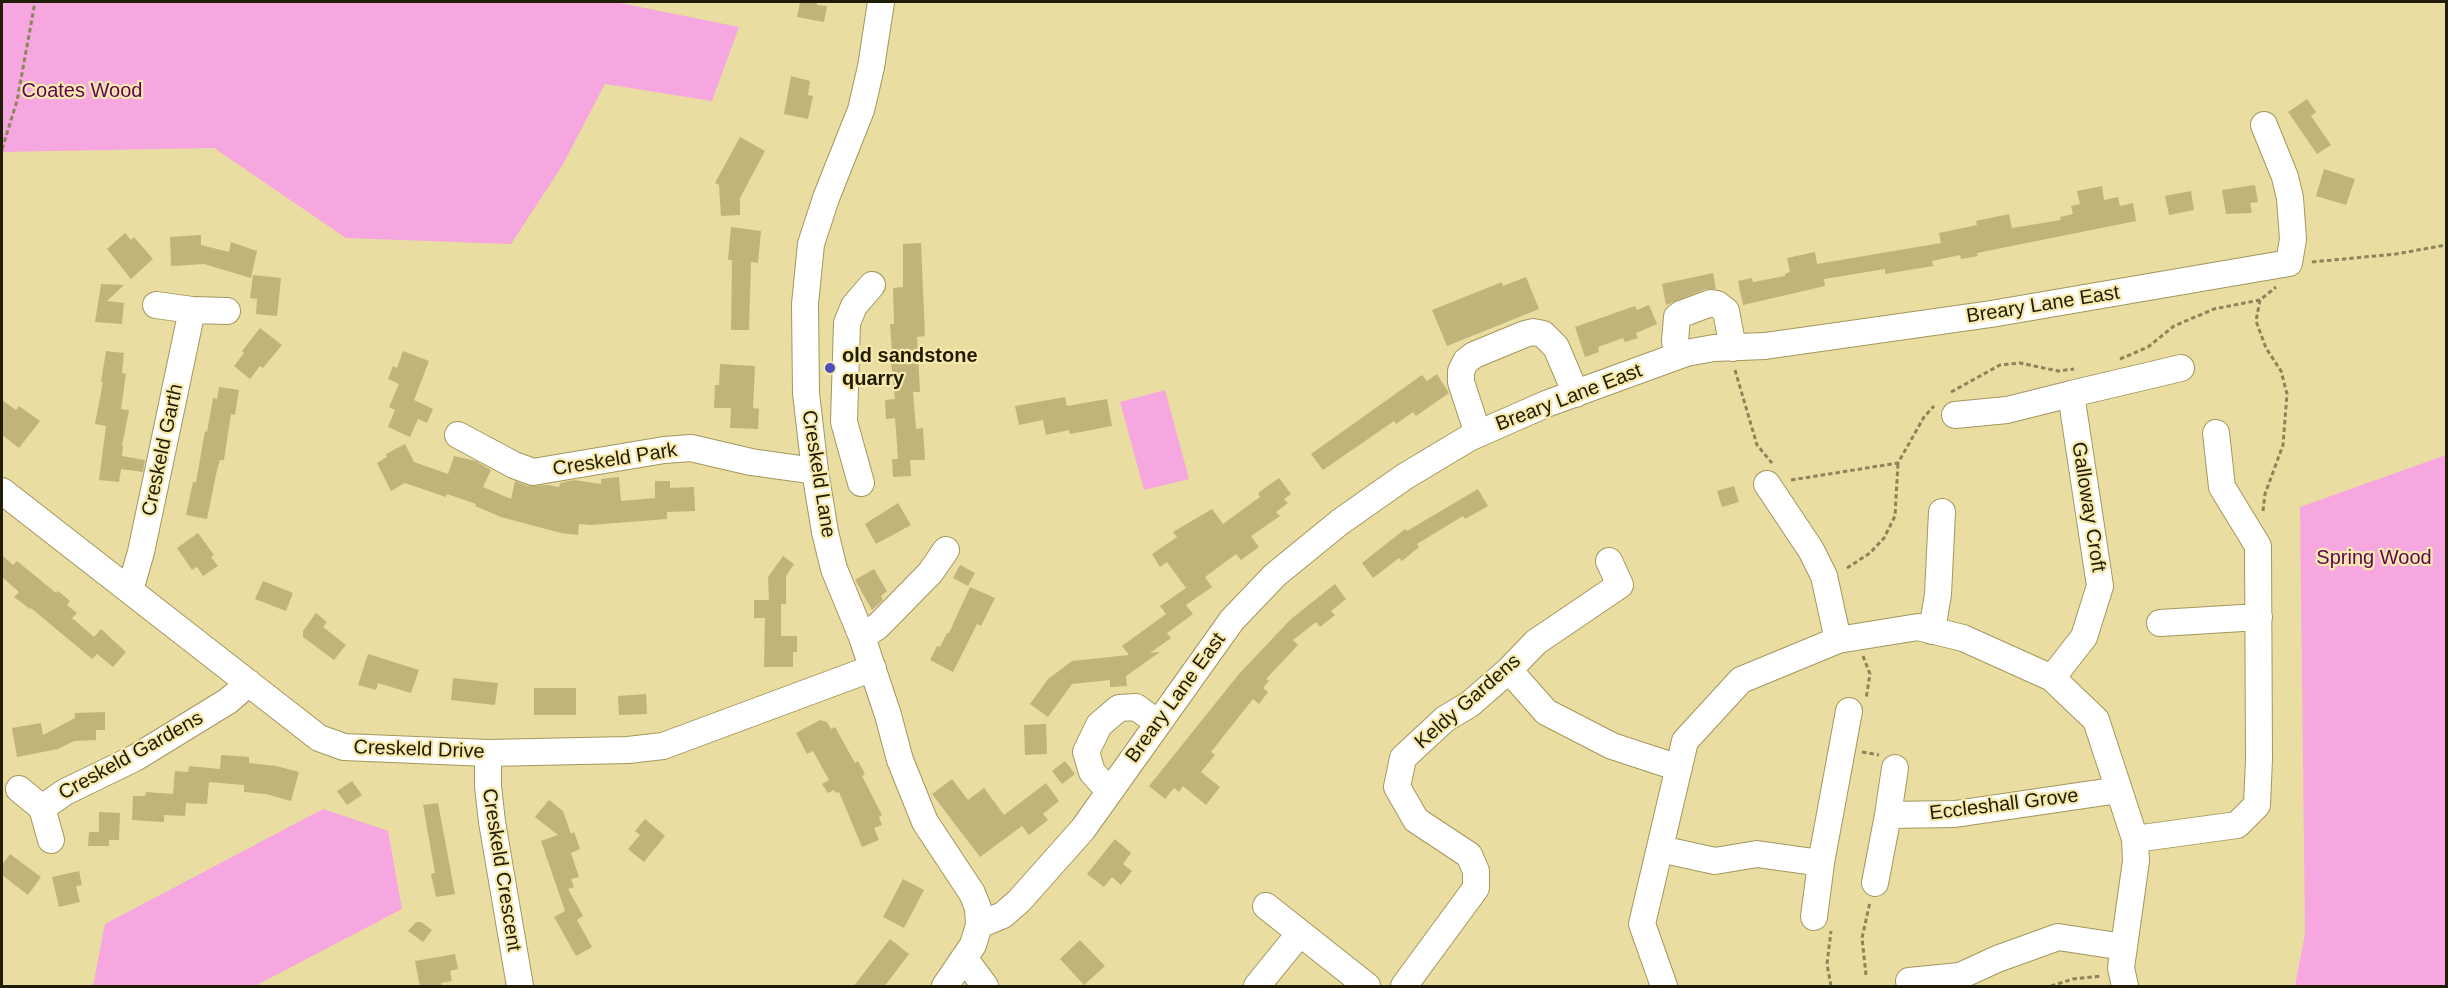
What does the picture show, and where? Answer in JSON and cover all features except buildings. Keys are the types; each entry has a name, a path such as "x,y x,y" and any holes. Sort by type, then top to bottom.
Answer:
{"street":[{"name":"Creskeld Lane","path":"881,2 871,67 861,110 826,198 811,244 805,304 804,357 809,424 815,471 834,568 862,637 900,760 925,822 972,893 978,908 979,925"},
{"path":"2264,125 2285,177 2290,198 2294,239 2285,264"},
{"name":"Breary Lane East","path":"979,925 1003,915 1032,887 1083,829 1232,620 1275,575 1340,522 1404,477 1478,434 1677,356 1714,348 1788,343 1991,314 2285,264"},
{"path":"861,483 844,422 847,323 854,306 872,285"},
{"path":"1677,356 1675,332 1677,317 1711,303 1717,304 1726,311 1733,348"},
{"path":"156,304 192,310 227,311"},
{"name":"Creskeld Garth","path":"130,590 141,552 192,310"},
{"path":"1478,434 1464,397 1461,371 1466,362 1484,351 1533,332 1543,334 1556,347 1576,394"},
{"path":"1955,415 2007,410 2181,368"},
{"name":"Galloway Croft","path":"2052,678 2084,637 2100,586 2071,394"},
{"path":"809,424 844,422"},
{"path":"2135,839 2237,825 2257,805 2259,759 2258,546 2222,487 2216,433"},
{"name":"Creskeld Park","path":"458,435 514,465 533,472 664,450 691,448 786,469 815,471"},
{"path":"1767,484 1811,549 1824,576 1838,640"},
{"name":"Creskeld Drive","path":"2,491 319,738 344,747 488,753 628,750 663,746 873,668"},
{"path":"1932,631 1938,594 1942,512"},
{"path":"862,637 878,626 930,573 946,550"},
{"name":"Keldy Gardens","path":"1404,987 1476,888 1476,871 1469,855 1416,820 1397,787 1403,758 1445,719 1470,704 1509,670 1536,642 1624,593 1609,561"},
{"path":"2160,623 2259,617"},
{"path":"1664,987 1642,924 1685,741 1741,680 1838,640 1918,627 1963,639 2052,678 2096,720 2135,839 2136,861 2124,947 2123,980"},
{"path":"1509,670 1546,712 1612,746 1679,768"},
{"name":"Creskeld Gardens","path":"42,808 65,792 135,758 228,701 249,683"},
{"path":"1109,792 1092,772 1086,752 1099,725 1119,708 1136,707 1158,723"},
{"path":"1814,917 1821,864 1849,711"},
{"name":"Creskeld Crescent","path":"488,753 488,786 492,822 520,987"},
{"path":"1875,883 1895,768"},
{"name":"Creskeld Gardens","path":"19,789 42,808 51,840"},
{"name":"Eccleshall Grove","path":"1888,815 1955,814 2119,790"},
{"path":"1660,849 1716,861 1757,854 1821,864"},
{"path":"1266,906 1367,987"},
{"path":"945,987 973,945 979,925"},
{"path":"1257,987 1300,933"},
{"path":"1909,981 1960,976 1997,959 2058,937 2124,947"},
{"path":"964,958 985,987"}],"path":[{"path":"2,149 17,101 35,2"},
{"path":"2110,362 2148,347 2174,326 2214,309 2260,300 2279,285 2285,264 2396,254 2446,244"},
{"path":"2258,546 2265,494 2283,445 2287,394 2281,371 2266,348 2256,321 2260,300"},
{"path":"1847,568 1870,553 1884,538 1895,516 1898,463"},
{"path":"1866,975 1862,938 1875,883"},
{"path":"2051,987 2073,979 2123,980"}],"green space":[{"name":"Coates Wood","path":"2,2 615,2 739,27 712,101 605,84 562,166 511,244 346,238 214,148 2,152"},
{"path":"1165,390 1189,479 1144,490 1120,402"},
{"name":"Spring Wood","path":"2446,455 2446,986 2295,986 2305,934 2300,507"},
{"path":"323,809 388,831 402,909 255,986 93,986 105,924"}],"place":[{"name":"old sandstone quarry","path":"830,368"}]}
